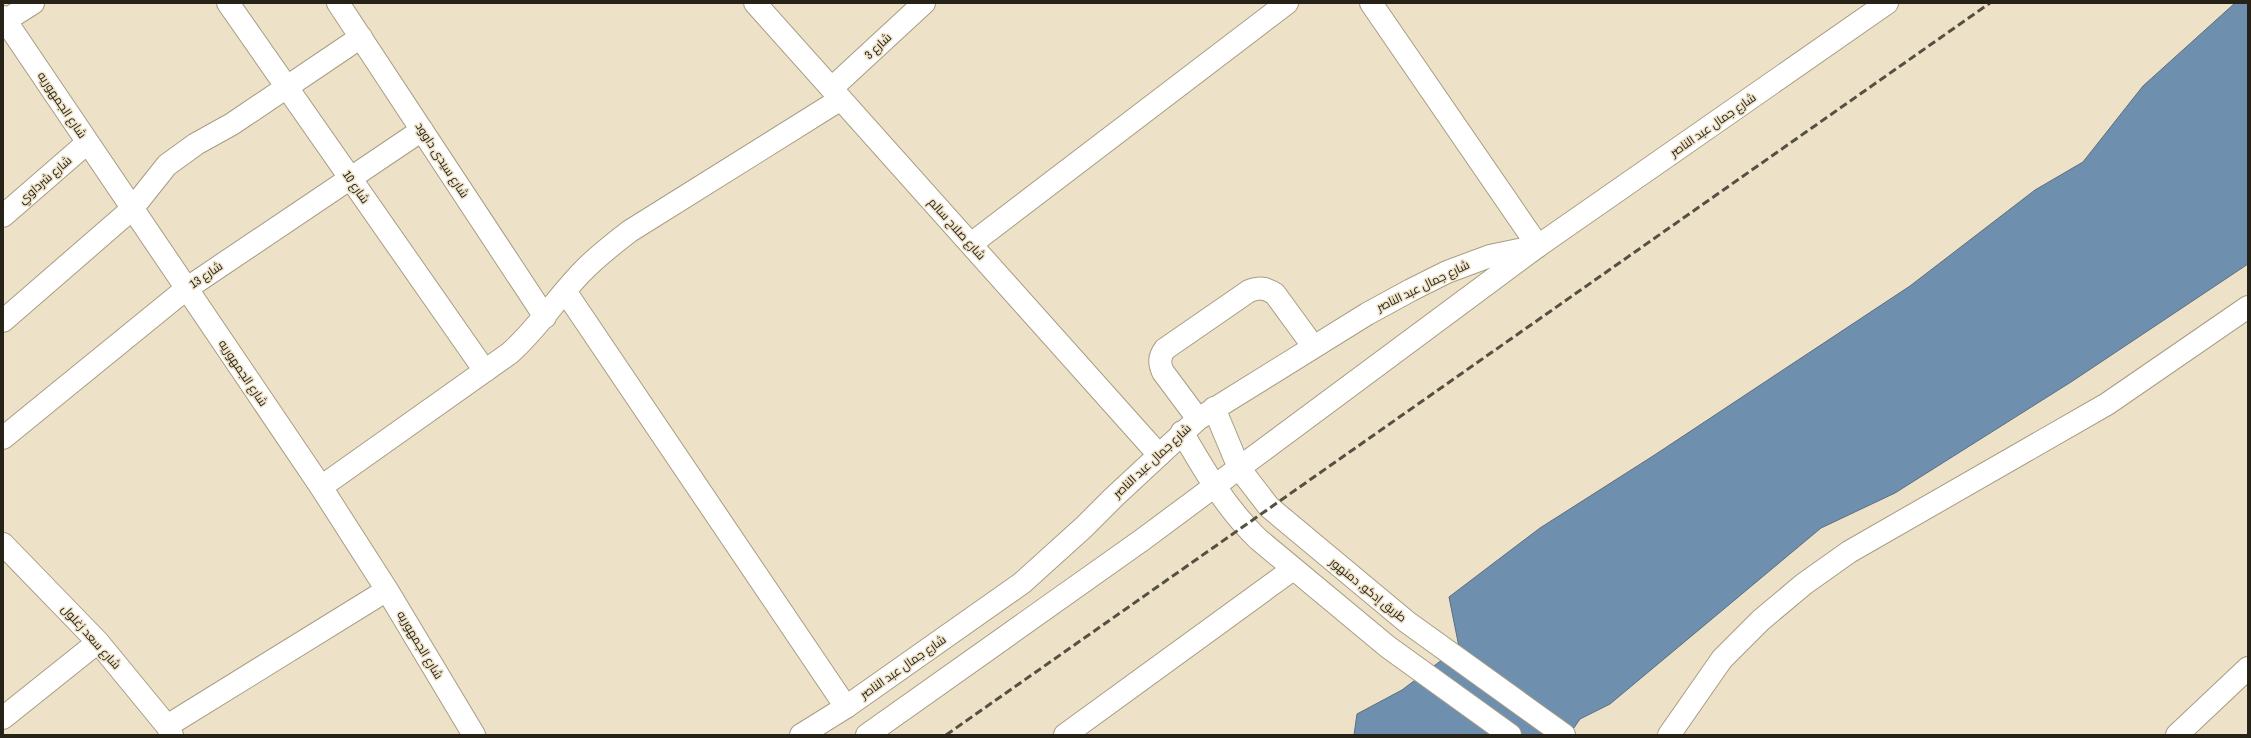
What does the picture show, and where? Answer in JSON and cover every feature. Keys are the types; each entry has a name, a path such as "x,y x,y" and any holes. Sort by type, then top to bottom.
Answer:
{"street":[{"path":"4,20 32,3"},
{"name":"شارع 10","path":"228,3 485,371"},
{"name":"شارع سيدى داوود","path":"338,3 545,317"},
{"name":"شارع صلاح سالم","path":"756,3 1159,455"},
{"name":"شارع 3","path":"321,487 485,371 529,336 565,291 602,252 630,231 837,94 924,3"},
{"path":"971,244 1287,3"},
{"path":"1371,3 1538,246"},
{"name":"شارع جمال عبد الناصر","path":"867,735 1214,487 1538,246 1888,3"},
{"name":"شارع الجمهوريه","path":"4,20 321,487 387,590 474,735"},
{"path":"3,321 132,209 167,166 196,144 232,124 361,37"},
{"name":"شارع 13","path":"3,438 186,289 422,130"},
{"name":"شارع شرداوي","path":"3,216 87,143"},
{"name":"شارع جمال عبد الناصر","path":"801,735 846,707 1022,582 1084,527 1182,432 1206,414 1313,346 1367,314 1447,272 1490,256 1538,246"},
{"name":"طريق إدكو, دمنهور","path":"1313,346 1276,294 1268,289 1258,288 1249,291 1165,349 1160,355 1160,364 1163,372 1206,414 1239,468 1269,507 1407,622 1564,735"},
{"path":"565,291 846,707"},
{"path":"1669,735 1722,659 1761,620 1804,584 1849,552 2107,404 2248,306"},
{"path":"1182,432 1214,487 1244,525 1293,569 1388,647 1510,735"},
{"name":"شارع سعد زغلول","path":"3,544 98,642 170,730"},
{"path":"1065,735 1293,569"},
{"path":"170,730 387,590"},
{"path":"3,718 98,642"},
{"path":"2178,735 2248,668"}],"water":[{"path":"2235,3 2248,3 2248,264 2071,382 1895,493 1821,528 1610,704 1580,719 1569,735 1354,735 1357,714 1402,690 1459,647 1449,597 1540,528 1653,456 1910,286 2035,190 2083,162 2143,86"}],"railway":[{"path":"946,735 1990,3"}]}
